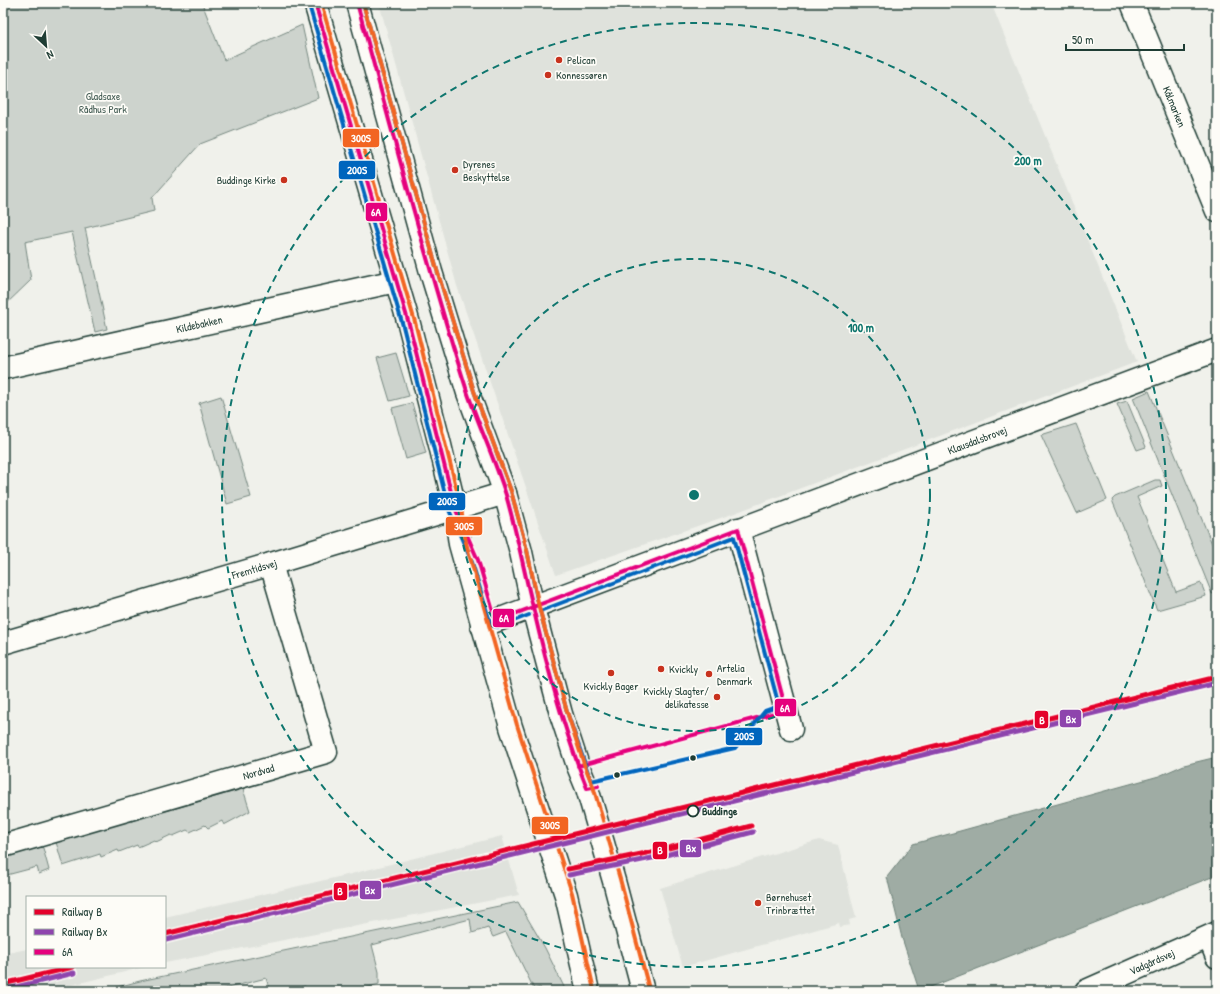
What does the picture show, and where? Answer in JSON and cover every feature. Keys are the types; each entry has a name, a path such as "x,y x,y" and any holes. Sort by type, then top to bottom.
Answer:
{"street":[{"path":"315,3 409,324 455,508 460,544 489,623 511,727 566,895 588,991"},
{"path":"357,3 431,272 468,393 505,493 561,714 586,788 614,880 643,991"},
{"name":"Kålmarken","path":"1132,3 1217,211"},
{"name":"Kildebakken","path":"3,368 196,324 396,281"},
{"name":"Klausdalsbrovej","path":"489,623 533,608 738,529 1217,350"},
{"name":"Fremtidsvej","path":"3,643 272,564 505,493"},
{"path":"738,529 791,729"},
{"name":"Nordvad","path":"3,846 326,752 272,564"},
{"name":"Vadgårdsvej","path":"1086,991 1214,943"}],"shaded area":[{"path":"379,3 991,3 1137,362 732,514 556,575 457,286"},
{"path":"1217,757 1217,875 928,988 918,987 902,938 887,877 913,844 1159,776 1184,765"},
{"path":"502,836 519,895 166,963 166,917 351,874"},
{"name":"Børnehuset Trinbrættet","path":"819,840 838,845 856,918 849,920 850,925 840,927 839,923 683,967 660,888"},
{"path":"26,949 26,968 141,968 47,991 3,991 3,954"}],"green space":[{"name":"Gladsaxe Rådhus Park","path":"3,3 202,3 224,60 302,25 318,98 200,144 152,198 154,211 85,228 107,329 95,332 72,232 25,242 31,280 3,307"},
{"path":"396,353 409,396 390,401 377,358"},
{"path":"1149,391 1217,556 1217,592 1212,594 1133,398"},
{"path":"221,396 251,497 227,504 199,403"},
{"path":"1127,401 1146,447 1137,450 1117,404"},
{"path":"412,403 426,453 406,459 392,408"},
{"path":"1076,424 1107,500 1077,513 1041,435"},
{"path":"1155,480 1160,480 1162,486 1137,497 1176,592 1201,583 1206,596 1157,610 1112,500 1115,497"},
{"path":"243,789 250,811 224,825 222,821 208,828 205,825 190,832 187,830 173,836 171,835 156,842 154,840 138,847 137,845 119,852 118,850 101,857 100,854 63,866 56,842"},
{"path":"39,845 43,848 49,870 39,874 37,867 3,876 3,854"},
{"path":"518,902 545,948 566,991 542,991 540,987 534,989 506,932 493,937 488,928 472,933 470,919 372,945 379,972 379,984 365,988 366,991 307,991 305,986 285,991 270,991 266,978 216,991 102,991 140,981"}],"rail line":[{"name":"B","path":"166,934 1217,677"},
{"name":"Bx","path":"166,940 1217,683"},
{"name":"B","path":"568,869 661,850 751,826"},
{"name":"Bx","path":"569,875 662,856 753,832"},
{"name":"B","path":"3,984 69,968"},
{"name":"Bx","path":"4,990 74,973"}],"transit line":[{"name":"6A","path":"315,3 409,324 455,508 478,560 496,621 738,529 786,710 578,766"},
{"name":"300S","path":"321,3 415,322 461,507 466,543 517,725 572,893 594,990"},
{"name":"6A","path":"357,3 452,343 467,391 506,495 557,701 587,788 598,786"},
{"name":"200S","path":"363,3 437,270 474,391 511,491 527,550 537,599"},
{"name":"300S","path":"363,3 437,270 474,391 511,491 527,550 539,607 567,712 593,786 620,879 649,989"},
{"name":"200S","path":"309,5 403,326 449,510 472,562 491,625 498,627 529,615"},
{"name":"200S","path":"734,537 779,706 765,711 735,748 591,781 567,712 540,611 734,537"}],"place":[{"name":"Pelican","path":"559,60"},
{"name":"Konnessøren","path":"548,75"},
{"name":"Dyrenes Beskyttelse","path":"455,170"},
{"name":"Buddinge Kirke","path":"284,180"},
{"name":"Kvickly","path":"661,669"},
{"name":"Kvickly Bager","path":"611,673"},
{"name":"Artelia Denmark","path":"709,674"},
{"name":"Kvickly Slagter/ delikatesse","path":"717,697"},
{"name":"Buddinge","path":"693,811"},
{"name":"Børnehuset Trinbrættet","path":"758,903"}]}
